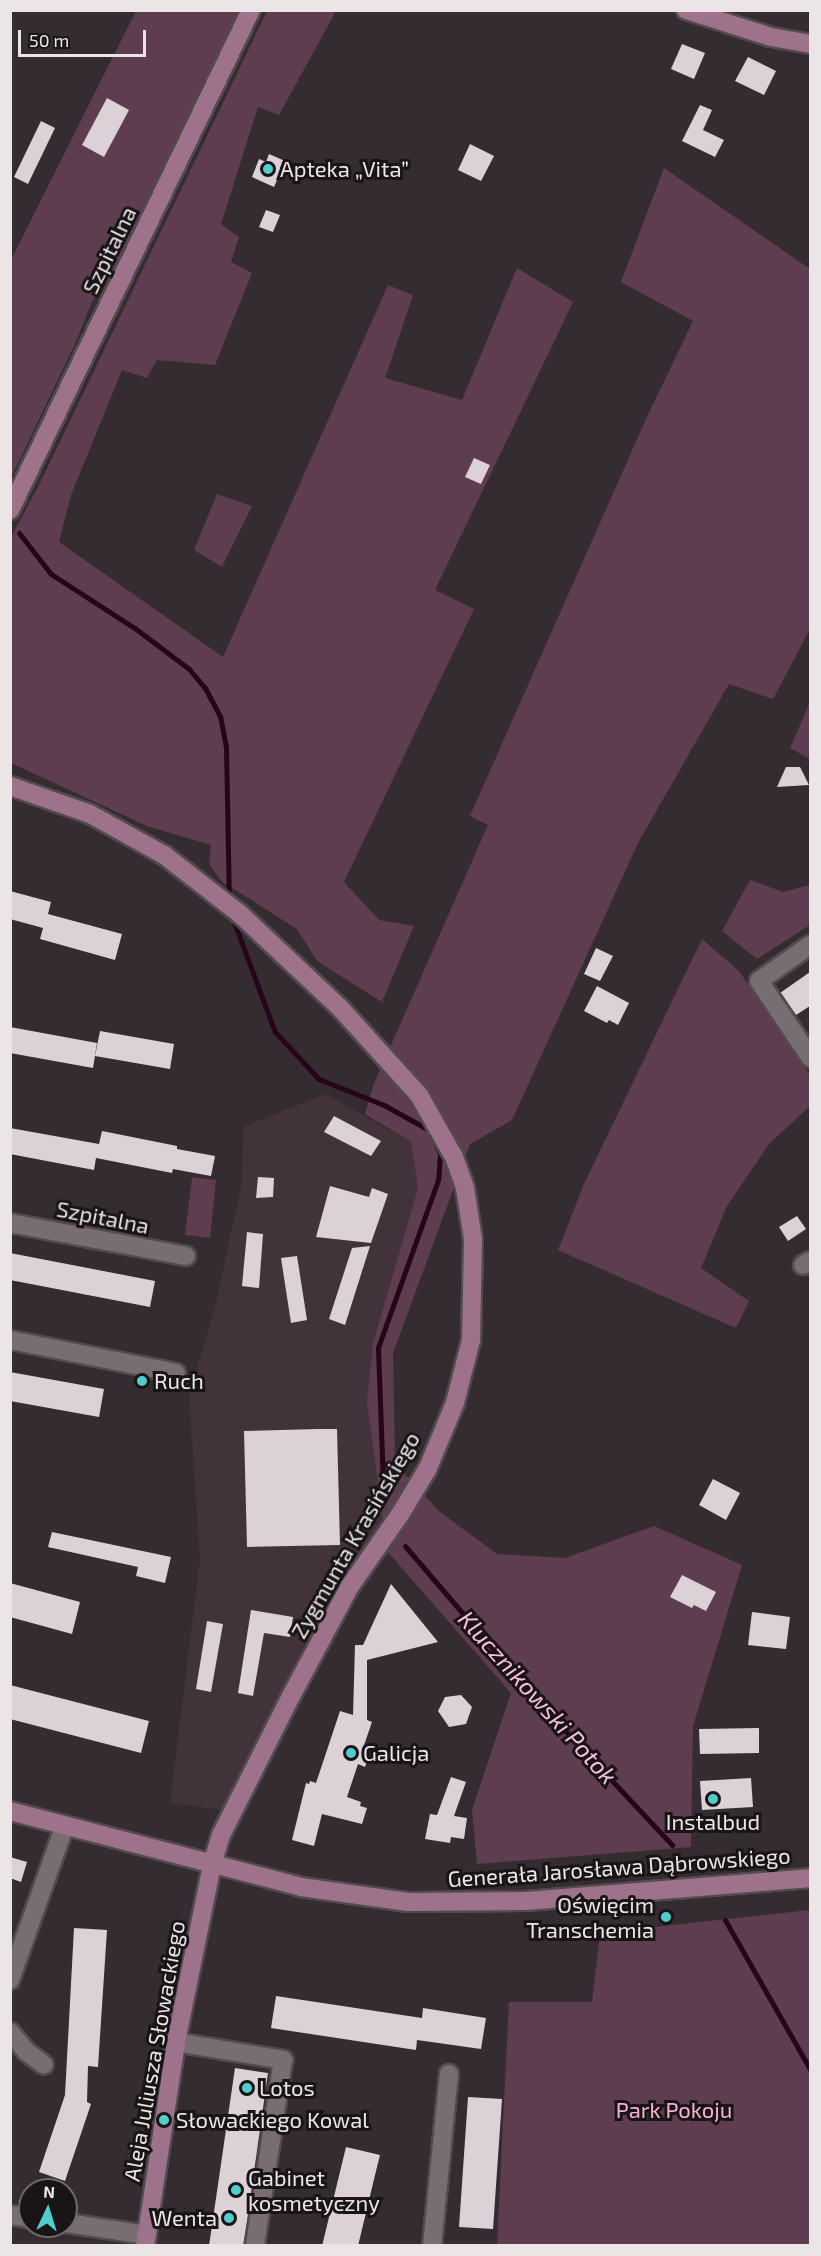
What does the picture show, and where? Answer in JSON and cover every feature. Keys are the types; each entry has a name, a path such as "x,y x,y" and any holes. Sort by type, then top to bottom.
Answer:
{"street":[{"name":"Szpitalna","path":"10,510 251,10"},
{"path":"686,10 771,37 810,44"},
{"name":"Zygmunta Krasińskiego","path":"10,786 90,813 164,855 240,914 341,1009 419,1095 454,1156 465,1188 473,1239 471,1341 455,1402 428,1467 401,1513 350,1586 291,1696 221,1836 212,1865"},
{"path":"810,945 759,981 810,1057"},
{"name":"Szpitalna","path":"10,1223 186,1256"},
{"path":"10,1340 176,1373"},
{"name":"Generała Jarosława Dąbrowskiego","path":"10,1811 212,1865 336,1893 398,1901 445,1903 526,1901 810,1878"},
{"path":"10,1980 65,1825"},
{"name":"Aleja Juliusza Słowackiego","path":"146,2240 176,2042 212,1865"},
{"path":"10,2032 27,2052 44,2065"},
{"path":"176,2042 283,2060 255,2246"},
{"path":"432,2246 449,2074"},
{"path":"78,2226 146,2240"}],"shaded area":[{"path":"325,1094 411,1142 418,1188 373,1343 385,1528 315,1624 222,1810 170,1803 200,1559 189,1396 216,1303 242,1182 243,1127"}],"green space":[{"path":"136,11 241,11 120,263 92,302 75,344 11,478 11,260"},
{"path":"267,11 336,11 279,115 258,107 221,224 239,237 231,262 252,273 215,365 157,360 147,378 122,370 71,495 59,542 223,657 388,285 413,295 385,378 462,400 517,268 573,302 435,590 474,609 344,882 379,920 414,926 382,1002 317,961 297,929 221,881 209,864 211,845 147,826 11,763 11,537 41,481"},
{"path":"664,168 810,269 810,629 773,699 729,684 638,843 512,1120 470,1144 393,1353 395,1464 440,1512 497,1554 565,1558 654,1526 742,1565 693,1726 691,1847 477,1864 472,1810 511,1693 387,1551 367,1402 373,1343 418,1188 411,1142 365,1114 373,1086 488,825 470,816 646,419 693,321 621,282"},
{"path":"217,494 252,506 222,567 194,550"},
{"path":"810,702 810,759 790,748"},
{"path":"750,880 783,892 810,885 810,925 757,959 722,931"},
{"path":"702,939 739,971 810,1075 810,1106 769,1144 727,1206 701,1268 749,1301 736,1328 558,1250 584,1184"},
{"path":"192,1177 216,1180 210,1238 185,1235"},
{"name":"Park Pokoju","path":"810,1910 810,2245 497,2245 509,2002 592,2002 600,1933"}],"building":[{"path":"682,44 705,53 694,79 671,69"},
{"path":"748,57 776,71 764,95 735,81"},
{"path":"107,98 129,110 104,157 82,145"},
{"path":"700,105 712,110 703,130 724,140 715,157 682,141"},
{"path":"41,121 55,128 28,184 14,177"},
{"path":"470,144 494,156 481,181 458,170"},
{"path":"269,154 285,161 274,187 252,177 259,159 266,162"},
{"path":"266,210 280,215 273,232 259,227"},
{"path":"474,458 490,465 481,484 465,477"},
{"path":"786,767 800,767 809,785 777,787"},
{"path":"10,891 51,902 48,914 122,934 115,960 40,939 43,928 10,919"},
{"path":"596,948 613,956 600,981 584,974"},
{"path":"810,972 810,1006 796,1015 780,993"},
{"path":"597,986 629,1003 618,1025 609,1020 607,1023 584,1011"},
{"path":"10,1027 97,1043 93,1068 10,1053"},
{"path":"100,1031 174,1044 170,1069 95,1056"},
{"path":"334,1116 381,1141 371,1156 324,1132"},
{"path":"10,1128 99,1144 102,1131 215,1156 211,1176 173,1169 172,1173 96,1158 94,1170 10,1154"},
{"path":"258,1177 274,1178 273,1197 256,1198"},
{"path":"330,1186 369,1197 372,1188 388,1194 371,1243 316,1237"},
{"path":"797,1216 806,1229 788,1241 779,1227"},
{"path":"247,1232 263,1234 259,1288 242,1286"},
{"path":"370,1246 345,1325 329,1319 352,1248"},
{"path":"10,1253 155,1281 150,1307 10,1280"},
{"path":"297,1256 307,1320 291,1323 281,1258"},
{"path":"10,1372 104,1389 99,1417 10,1401"},
{"path":"337,1429 340,1545 247,1547 244,1431"},
{"path":"713,1479 740,1493 726,1520 699,1505"},
{"path":"52,1532 171,1557 165,1583 136,1576 138,1567 48,1547"},
{"path":"682,1575 716,1592 706,1611 694,1605 692,1608 670,1597"},
{"path":"10,1583 80,1602 72,1634 10,1617"},
{"path":"391,1584 438,1642 367,1660 367,1720 372,1722 362,1751 369,1754 365,1767 358,1764 347,1797 361,1802 360,1806 367,1808 362,1824 322,1814 314,1846 292,1840 306,1783 309,1784 310,1781 316,1783 340,1711 353,1715 355,1645 363,1645"},
{"path":"251,1610 293,1617 290,1637 264,1633 253,1696 238,1693"},
{"path":"752,1612 790,1617 786,1649 748,1645"},
{"path":"207,1621 223,1624 211,1692 196,1689"},
{"path":"10,1685 149,1721 141,1753 10,1719"},
{"path":"461,1695 472,1707 466,1724 449,1727 438,1711 445,1697"},
{"path":"759,1728 759,1753 700,1754 699,1729"},
{"path":"451,1777 466,1782 454,1816 467,1818 464,1839 451,1837 450,1843 425,1839 430,1814 437,1815"},
{"path":"751,1778 753,1807 702,1810 700,1781"},
{"path":"10,1857 27,1862 21,1882 10,1878"},
{"path":"74,1928 107,1930 98,2067 88,2066 87,2102 91,2104 66,2178 56,2178 39,2172 65,2095"},
{"path":"276,1996 422,2018 423,2008 486,2018 481,2049 417,2040 416,2050 271,2028"},
{"path":"235,2068 268,2073 247,2221 243,2246 209,2246"},
{"path":"468,2097 502,2099 493,2229 459,2227"},
{"path":"346,2147 380,2155 358,2246 322,2246"}],"waterway":[{"name":"Klucznikowski Potok","path":"19,533 51,574 136,629 189,669 205,688 220,716 226,747 229,898"},
{"name":"Klucznikowski Potok","path":"231,914 275,1032 319,1079 384,1105 429,1130 440,1154 438,1180 378,1348 383,1484"},
{"name":"Klucznikowski Potok","path":"405,1546 543,1707 672,1845"},
{"name":"Klucznikowski Potok","path":"725,1920 810,2069"}],"place":[{"name":"Apteka „Vita”","path":"268,169"},
{"name":"Ruch","path":"142,1381"},
{"name":"Galicja","path":"351,1753"},
{"name":"Instalbud","path":"713,1799"},
{"name":"Oświęcim Transchemia","path":"666,1917"},
{"name":"Lotos","path":"247,2088"},
{"name":"Słowackiego Kowal","path":"164,2120"},
{"name":"Gabinet kosmetyczny","path":"236,2190"},
{"name":"Wenta","path":"229,2218"}]}
